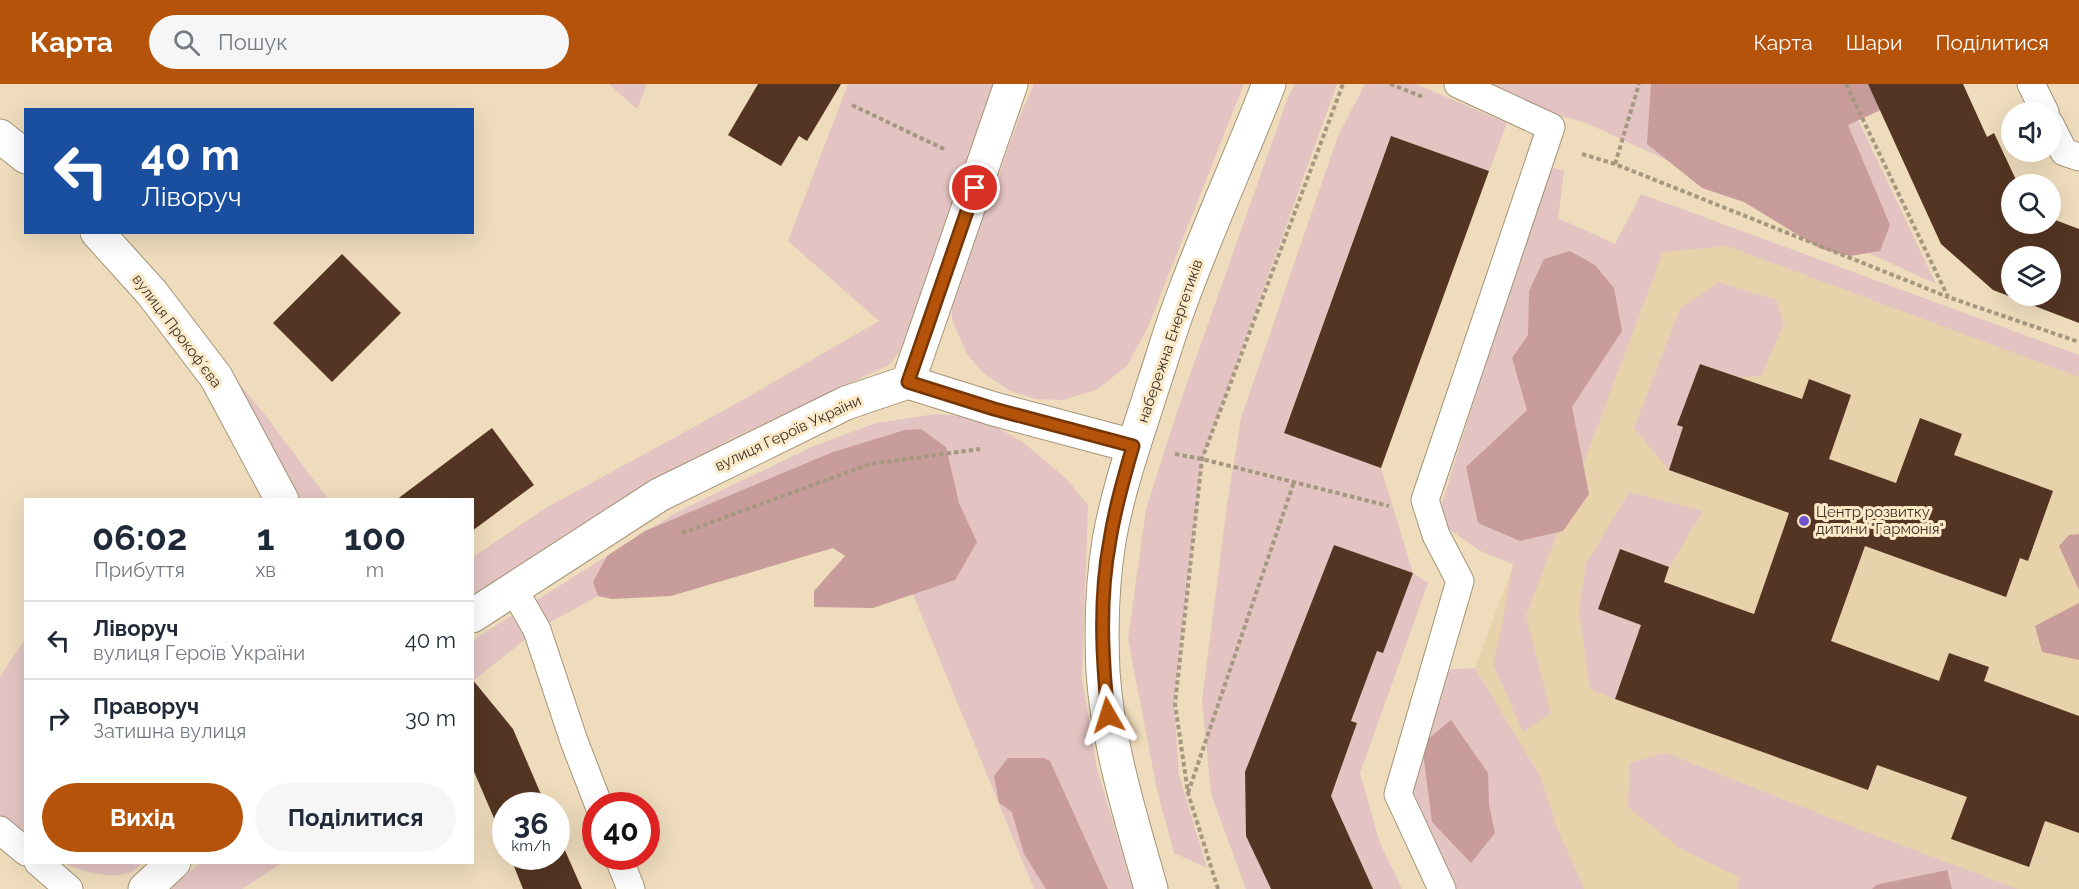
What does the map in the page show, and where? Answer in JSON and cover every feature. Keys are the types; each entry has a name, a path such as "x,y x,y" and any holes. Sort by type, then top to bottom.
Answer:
{"street":[{"path":"1011,84 908,382 994,409 1133,446"},
{"name":"набережна Енергетиків","path":"1151,889 1118,765 1108,715 1103,663 1104,591 1109,542 1118,498 1133,446 1179,307 1269,84"},
{"path":"0,136 24,155"},
{"name":"вулиця Прокофʼєва","path":"99,234 152,293 216,377 281,498"},
{"name":"вулиця Героїв України","path":"474,615 659,495 846,403 908,382"},
{"path":"145,889 172,864"}],"lane":[{"path":"1442,889 1398,794 1460,581 1436,535 1425,500 1551,127 1458,84"},
{"path":"2031,84 2040,102"},
{"path":"2061,146 2064,152 2079,157"},
{"path":"513,588 537,630 594,792"},
{"path":"0,830 24,850"},
{"path":"40,864 69,889"},
{"path":"624,870 631,889"}],"path":[{"path":"1218,889 1188,793 1175,704 1202,459 1343,84"},
{"path":"1390,84 1433,101"},
{"path":"1615,164 1640,84"},
{"path":"1846,84 1948,297"},
{"path":"852,105 982,166"},
{"path":"1545,143 1615,164 1948,297 2079,342"},
{"path":"1188,793 1294,482"}],"shaded area":[{"path":"609,84 647,84 637,109"},
{"path":"848,84 998,84 900,351 889,365 727,441 540,553 474,599 474,556 544,509 732,406 879,321 788,241"},
{"path":"1034,84 1244,84 1148,327 1127,366 1096,390 1062,400 1036,399 1010,391 982,372 967,354 952,320 952,305 1019,118"},
{"path":"1295,84 1337,84 1202,461 1174,703 1179,775 1207,868 1174,853 1157,790 1128,639 1146,509 1178,409 1288,97"},
{"path":"1365,84 1416,84 1507,123 1489,171 1391,136 1284,432 1381,468 1413,573 1334,545 1245,772 1246,836 1271,889 1246,889 1211,794 1202,701 1227,505 1241,418 1338,136"},
{"path":"1492,84 1841,84 1936,284 1584,122 1492,93"},
{"path":"1651,84 1880,84 1885,108 1848,125 1890,225 1880,251 1850,256 1821,249 1744,202 1702,188 1647,144"},
{"path":"1546,166 1564,171 1558,218 1615,244 1641,194 2079,355 2079,377 1727,246 1663,252 1526,616 1551,713 1523,732 1493,664 1513,564 1478,550 1437,520"},
{"name":"Центр розвитку дитини \"Гармонія\"","path":"1664,218 2079,375 2079,889 1556,889 1475,668 1638,229"},
{"path":"1570,251 1595,265 1614,288 1622,331 1572,407 1589,494 1563,531 1520,541 1478,523 1466,467 1527,410 1512,358 1528,335 1529,291 1544,259"},
{"path":"1719,282 1776,300 1784,324 1761,376 1739,377 1700,364 1677,425 1683,427 1669,470 1634,428 1680,309"},
{"path":"210,348 262,411 327,498 292,498"},
{"path":"936,414 981,418 1024,443 1067,479 1088,505 1082,678 1097,769 1133,889 1034,889 870,490 683,548 537,630 474,680 474,639 679,511 814,446 876,423"},
{"path":"921,429 946,447 959,503 977,542 955,580 873,608 814,607 814,591 845,556 833,548 671,596 612,599 598,596 593,582 607,556 645,531 833,452 905,430"},
{"path":"1629,492 1703,511 1669,567 1620,549 1598,609 1641,625 1615,699 1590,689 1579,610 1586,564"},
{"path":"2079,534 2079,590 2059,546 2069,535"},
{"path":"1413,573 1428,583 1360,773 1380,843 1402,889 1373,889 1331,796 1357,723 1351,721 1377,651 1383,653"},
{"path":"2079,603 2079,660 2042,652 2035,626"},
{"path":"24,641 24,838 0,841 0,677"},
{"path":"1475,668 1540,776 1556,825 1584,889 1447,889 1404,786 1437,670"},
{"path":"1451,720 1488,773 1489,805 1495,833 1471,863 1432,822 1422,744"},
{"path":"1666,753 2018,889 1737,889 1739,877 1681,849 1628,807 1630,763"},
{"path":"1008,758 1044,758 1050,761 1108,889 1046,889 1024,854 1012,812 999,803 994,776"},
{"path":"66,864 142,864 131,872 115,875 97,874"},
{"path":"199,864 280,864 242,889 169,889"},
{"path":"1947,870 1952,889 1872,889 1876,885"}],"building":[{"path":"758,84 841,84 807,141 799,136 781,166 728,135"},
{"path":"1868,84 1963,84 1987,137 1994,133 2001,148 2001,162 2008,162 2013,174 2001,174 2001,234 2061,234 2061,222 2079,229 2079,323 2035,306 2061,306 2061,246 2001,246 2001,293 1993,290 1941,244"},
{"path":"1391,136 1489,171 1381,468 1284,433"},
{"path":"342,254 401,313 332,382 273,323"},
{"path":"1700,364 1802,399 1809,379 1851,395 1829,459 1896,483 1920,418 1962,434 1954,455 2053,491 2028,561 2020,558 2006,597 1865,546 1831,641 1939,681 1949,653 1989,667 1984,681 2079,716 2079,833 2045,821 2029,867 1951,839 1967,797 1877,765 1868,790 1615,699 1641,625 1598,609 1620,549 1669,567 1664,582 1754,614 1789,513 1669,470 1683,427 1677,425"},
{"path":"492,428 534,485 474,530 474,498 399,498"},
{"path":"1334,545 1413,573 1383,653 1377,651 1351,721 1357,723 1331,796 1373,889 1271,889 1246,836 1245,772"},
{"path":"474,681 513,729 540,792 492,792 492,813 474,772"},
{"path":"570,862 582,889 523,889 516,870 570,870"}],"place":[{"name":"Центр розвитку дитини \"Гармонія\"","path":"1804,521"}],"route":[{"path":"975,188 908,382 994,409 1133,446 1118,498 1109,542 1105,581 1102,629 1108,715"}]}
